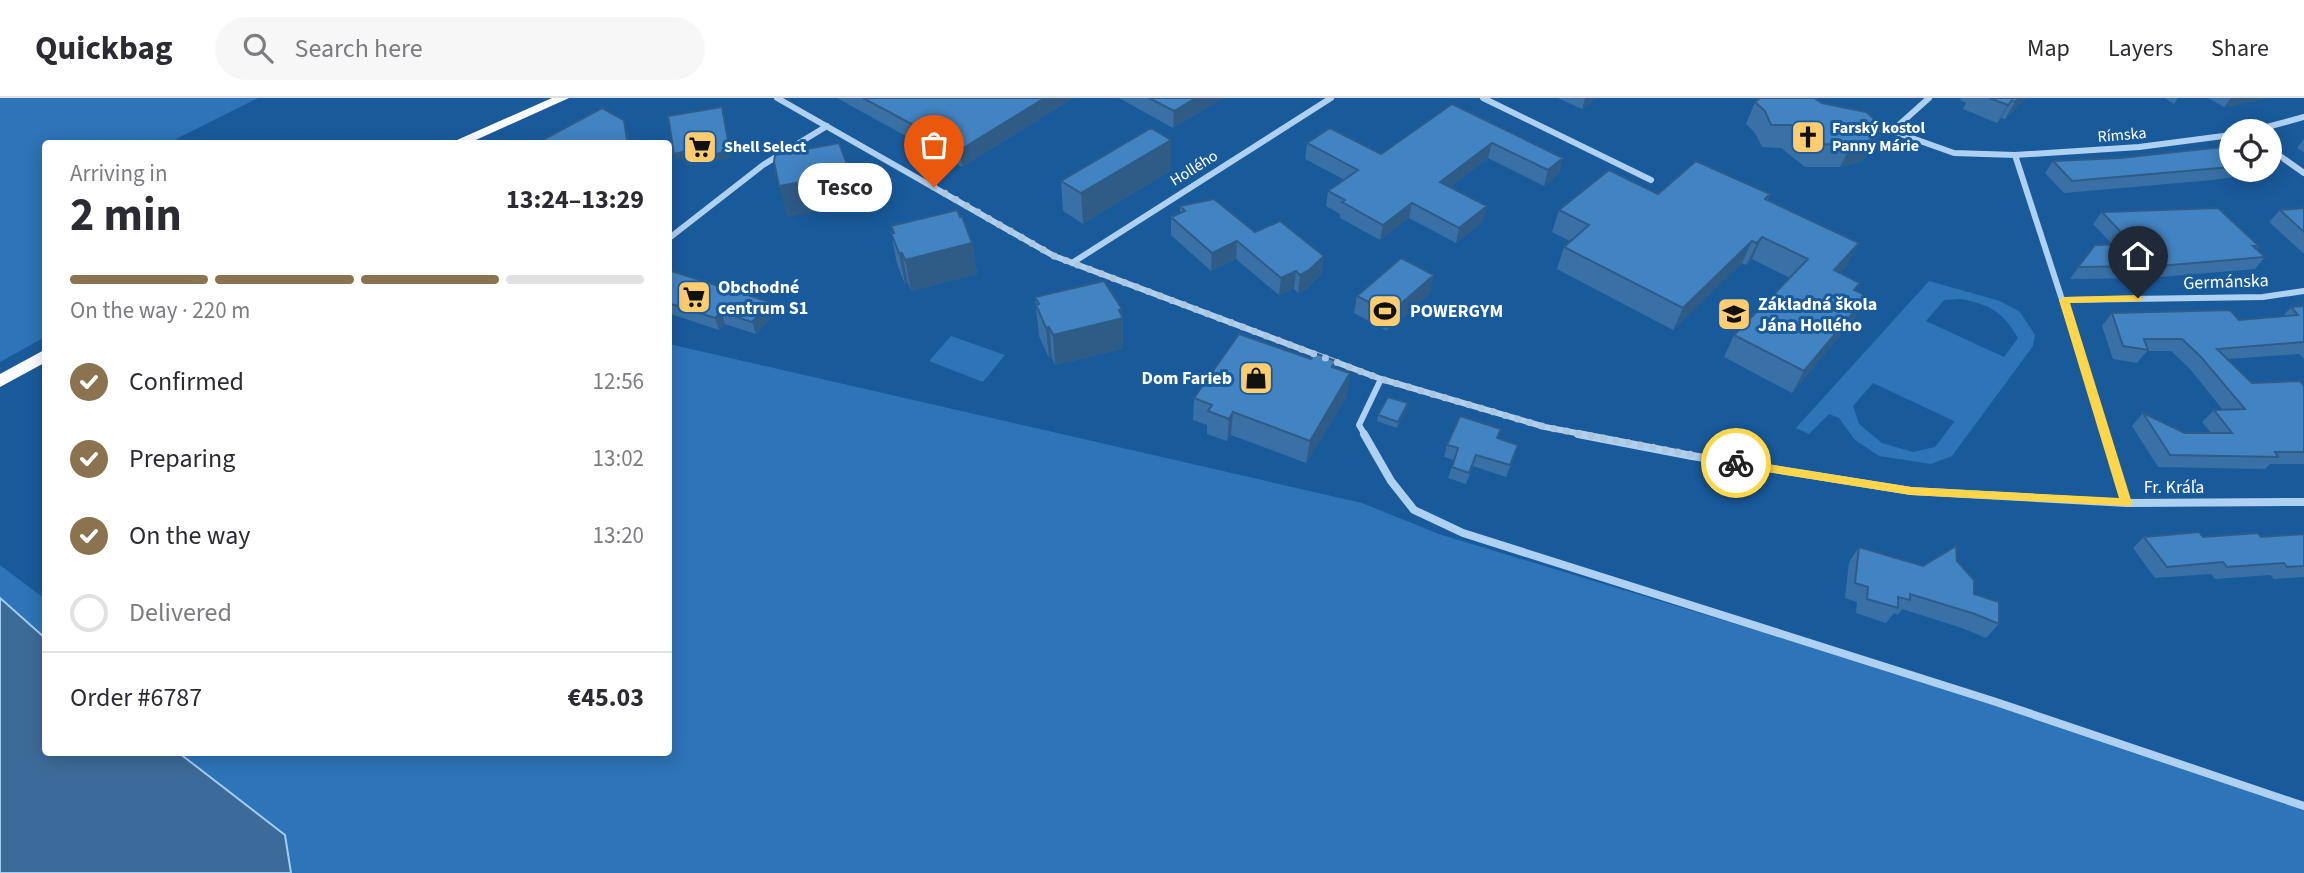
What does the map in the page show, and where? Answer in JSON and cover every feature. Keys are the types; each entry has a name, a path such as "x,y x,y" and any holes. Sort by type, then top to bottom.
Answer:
{"main road":[{"path":"463,140 563,98"},
{"path":"0,381 42,356"}],"street":[{"name":"Fr. Kráľa","path":"776,98 986,219 1072,262 1381,379 1545,427 1692,456 1911,491 2127,503 2304,502"},
{"name":"Hollého","path":"1072,262 1331,98"},
{"path":"1483,98 1651,180"},
{"path":"1891,132 1929,98"},
{"path":"2282,123 2304,117"},
{"name":"Rímska","path":"1868,122 1954,153 2015,155 2139,147 2219,137"},
{"path":"672,236 763,165 827,126"},
{"path":"2015,155 2064,300 2127,503"},
{"path":"2282,157 2304,173"},
{"name":"Germánska","path":"2064,300 2263,296 2304,290"},
{"path":"1381,379 1359,425 1391,481 1414,510 1463,533 1993,701 2304,806"}],"shaded area":[{"path":"0,98 258,98 178,140 42,140 42,339 0,362"},
{"path":"1929,281 2000,301 2020,312 2035,335 2033,346 1952,456 1931,464 1879,456 1855,440 1839,418 1829,414 1809,434 1796,428","holes":["1961,299 1995,311 2012,329 2018,338 2004,357 1926,321 1944,300","1873,383 1954,421 1954,422 1935,447 1913,452 1882,443 1859,424 1853,406"]},
{"path":"951,336 1005,355 983,382 929,361"},
{"path":"672,345 1362,503 1439,534 2084,730 2304,804 2304,873 291,873 284,835 183,756 672,756"},
{"path":"0,565 42,597 42,635 0,598"},
{"path":"0,598 42,635 42,756 183,756 285,835 291,873 0,873"}],"building":[{"path":"863,98 1045,98 960,150"},
{"path":"1149,98 1196,98 1174,111"},
{"path":"1760,98 1814,98 1822,103 1866,112 1885,128 1872,140 1851,145 1816,144 1791,125 1771,125 1765,111 1755,102"},
{"path":"1989,98 2019,98 2008,105"},
{"path":"1452,104 1563,158 1548,170 1492,143 1440,182 1487,206 1459,228 1412,203 1383,225 1328,191 1358,170 1307,143 1330,128 1381,154"},
{"path":"722,107 730,151 685,160 683,152 674,154 668,116"},
{"path":"602,108 624,120 627,140 542,140"},
{"path":"1151,128 1171,140 1081,193 1061,181"},
{"path":"839,143 848,167 847,174 779,186 775,155"},
{"path":"2219,147 2219,168 2072,181 2053,161 2120,158"},
{"path":"1696,161 1770,194 1765,199 1859,243 1834,270 1860,283 1854,290 1867,296 1804,371 1734,335 1808,259 1762,237 1757,243 1752,241 1683,308 1564,247 1589,225 1559,210 1609,170 1658,194"},
{"path":"1214,199 1255,232 1280,221 1324,256 1308,271 1300,275 1296,271 1281,278 1237,241 1212,253 1171,217 1185,211 1180,206"},
{"path":"2218,208 2259,246 2253,246 2265,257 2159,266 2078,267 2095,245 2132,244 2102,212"},
{"path":"2304,208 2304,232 2280,210"},
{"path":"957,210 972,243 905,260 902,253 899,253 891,226"},
{"path":"1401,258 1434,275 1390,313 1357,296"},
{"path":"672,271 770,302 752,322 721,312 715,318 672,304"},
{"path":"1104,281 1122,309 1119,310 1123,318 1053,335 1049,327 1046,328 1035,297"},
{"path":"2304,306 2304,342 2217,349 2252,383 2300,381 2304,386 2304,452 2275,452 2278,457 2170,455 2143,413 2185,433 2232,433 2214,410 2245,409 2182,339 2144,339 2148,350 2123,346 2112,313 2230,310 2239,320 2298,315 2291,307"},
{"path":"1239,334 1311,359 1315,353 1336,361 1332,367 1350,373 1310,441 1233,412 1229,419 1208,411 1212,405 1194,398"},
{"path":"1388,397 1408,403 1398,422 1378,415"},
{"path":"1460,416 1501,429 1497,438 1518,445 1510,465 1476,455 1469,473 1452,467 1458,448 1447,445"},
{"path":"2199,532 2203,537 2258,533 2261,537 2304,534 2304,566 2287,567 2284,563 2227,567 2223,562 2167,567 2144,537"},
{"path":"1956,546 1957,561 1974,580 1974,594 1999,602 1999,624 1910,594 1910,600 1898,597 1898,608 1867,599 1868,587 1855,583 1859,547 1923,566"}],"way so far":[{"path":"934,187 1054,256 1381,379 1545,427 1736,463"}],"place":[{"name":"Farský kostol Panny Márie","path":"1808,137"},
{"name":"Shell Select","path":"700,147"},
{"name":"Tesco","path":"934,187"},
{"name":"Obchodné centrum S1","path":"694,297"},
{"name":"POWERGYM","path":"1385,311"},
{"name":"Základná škola Jána Hollého","path":"1734,314"},
{"name":"Dom Farieb","path":"1256,378"}],"route":[{"path":"1736,463 1911,491 2127,503 2064,300 2138,298"}]}
